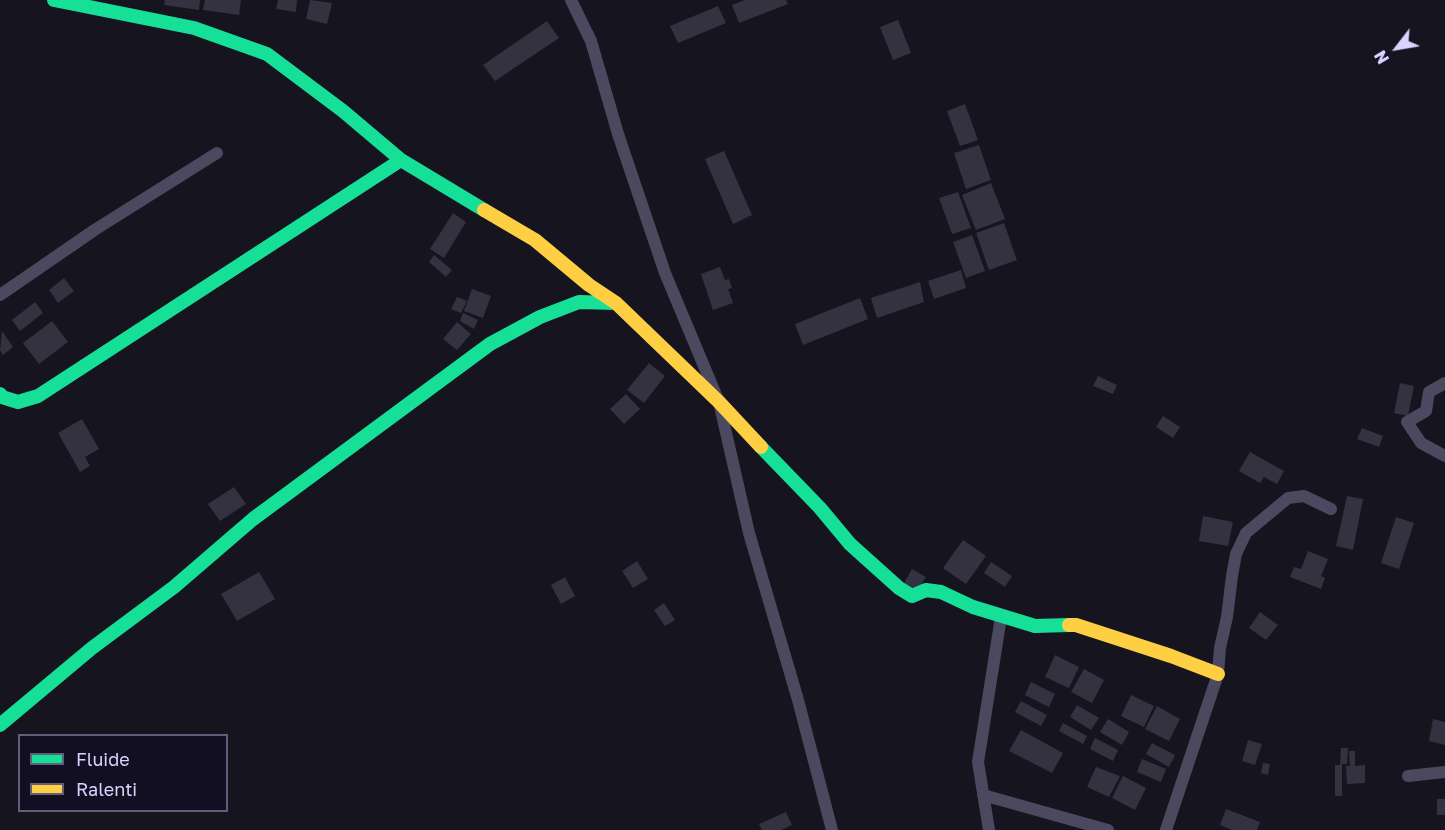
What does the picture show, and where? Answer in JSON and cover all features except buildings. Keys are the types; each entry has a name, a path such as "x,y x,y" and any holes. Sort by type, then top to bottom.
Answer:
{"street":[{"path":"54,0 194,28 267,54 343,111 401,160 535,240 589,285 616,303 719,402 820,508 850,544 912,597 926,590 941,591 973,607 1001,617 1035,626 1076,625 1218,674"},
{"path":"571,0 591,41 618,134 665,273 719,402 749,533 798,700 832,830"},
{"path":"0,295 96,228 217,153"},
{"path":"0,394 2,397 18,402 38,396 401,160"},
{"path":"579,302 589,285"},
{"path":"0,725 92,648 174,587 253,519 490,344 540,317 579,302 616,303"},
{"path":"1445,382 1429,392 1426,411 1407,422 1416,439 1445,456"},
{"path":"1166,830 1218,674 1220,648 1236,554 1246,532 1288,498 1304,496 1330,509"},
{"path":"989,830 978,762 1001,617"},
{"path":"1408,776 1445,772"},
{"path":"983,795 1108,830"}],"traffic: fast":[{"path":"54,0 194,28 267,54 343,111 401,160 484,210"},
{"path":"0,394 2,397 18,402 38,396 401,160"},
{"path":"0,725 92,648 174,587 253,519 490,344 540,317 579,302 615,303"},
{"path":"761,447 820,508 850,544 899,588 912,596 926,590 941,592 973,607 1035,626 1069,625"}],"traffic: slow":[{"path":"484,210 535,240 589,285 616,303 719,402 761,447"},
{"path":"1069,625 1076,625 1171,656 1218,674"}]}
